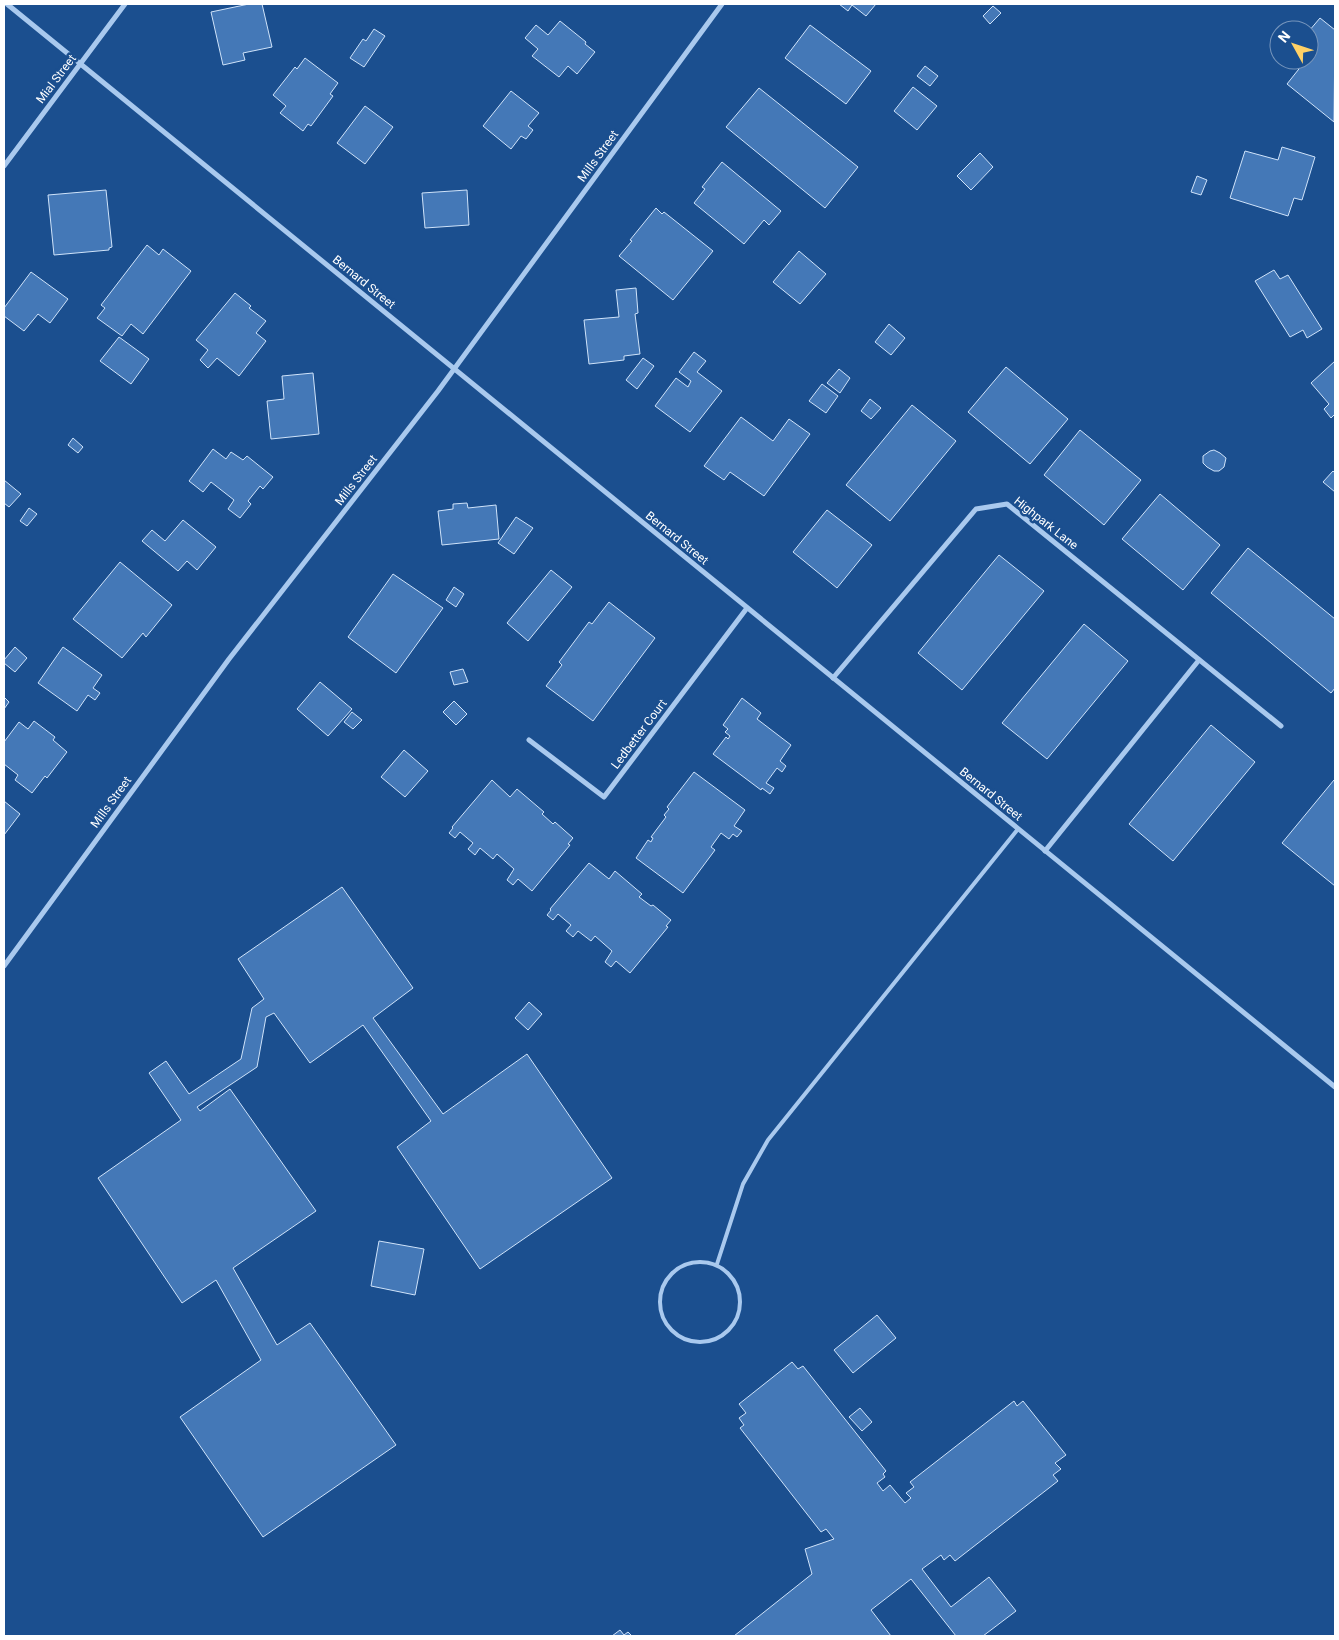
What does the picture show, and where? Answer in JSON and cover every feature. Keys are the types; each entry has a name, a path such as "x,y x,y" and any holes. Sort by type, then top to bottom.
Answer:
{"street":[{"name":"Bernard Street","path":"7,4 1335,1088"},
{"name":"Mial Street","path":"4,166 125,4"},
{"name":"Mills Street","path":"4,966 229,659 491,320 722,4"},
{"name":"Highpark Lane","path":"833,678 976,509 1007,504 1281,726"},
{"name":"Ledbetter Court","path":"529,740 604,797 747,608"},
{"path":"1045,851 1199,660"}],"lane":[{"path":"716,1264 743,1184 768,1140 1018,829"},
{"path":"703,1261 716,1264 728,1272 736,1283 740,1296 740,1309 735,1322 727,1332 715,1339 703,1342 689,1341 678,1336 668,1327 661,1315 659,1302 661,1289 667,1277 677,1268 690,1262 703,1261"}],"building":[{"path":"249,4 262,4 272,47 243,53 245,60 223,65 211,12"},
{"path":"839,4 876,4 866,16 852,5 848,11"},
{"path":"993,6 1001,13 990,24 983,16"},
{"path":"1320,18 1335,30 1334,122 1287,84 1298,70 1319,70 1318,20"},
{"path":"560,21 586,42 585,44 595,52 577,74 568,66 559,77 532,56 538,49 525,38 536,25 548,35"},
{"path":"810,25 871,71 846,104 785,58"},
{"path":"374,29 385,36 364,67 350,58 363,39 366,41"},
{"path":"305,58 338,83 330,94 333,96 311,126 308,124 303,131 280,113 286,106 273,95 295,67 297,69"},
{"path":"925,66 938,76 930,86 917,76"},
{"path":"913,87 937,106 917,130 894,111"},
{"path":"759,88 858,167 825,208 726,127"},
{"path":"511,91 539,113 528,126 533,130 526,139 521,136 511,149 483,126"},
{"path":"365,106 393,127 365,164 337,143"},
{"path":"1282,147 1315,157 1302,200 1294,198 1288,216 1230,198 1245,151 1278,160"},
{"path":"980,153 993,167 971,190 957,176"},
{"path":"722,162 781,211 769,225 764,220 744,244 694,203 705,189 702,187"},
{"path":"1197,176 1207,180 1201,195 1191,192"},
{"path":"106,190 112,247 109,250 54,255 48,195"},
{"path":"467,190 469,225 425,228 422,193"},
{"path":"656,208 662,214 664,212 713,251 673,300 619,256"},
{"path":"147,245 159,255 163,249 191,271 143,334 131,324 122,336 97,318 105,308 101,305"},
{"path":"799,251 826,274 800,304 773,282"},
{"path":"1274,270 1280,279 1288,275 1322,329 1307,338 1303,330 1290,337 1255,281"},
{"path":"31,272 68,299 50,323 38,314 24,331 4,316 4,308"},
{"path":"636,288 638,313 635,314 640,354 624,356 624,360 589,364 584,320 619,317 616,290"},
{"path":"235,293 251,306 249,308 266,321 256,333 266,341 239,376 217,358 208,368 200,360 208,350 196,340"},
{"path":"889,324 905,338 891,355 875,342"},
{"path":"119,337 149,359 131,384 100,361"},
{"path":"694,352 706,361 697,372 722,391 690,432 655,406 676,378 688,387 691,381 679,372"},
{"path":"643,358 654,366 637,389 626,380"},
{"path":"1335,361 1335,414 1331,418 1324,409 1329,404 1311,383"},
{"path":"1006,367 1068,419 1030,464 968,412"},
{"path":"839,369 850,378 840,393 827,383"},
{"path":"313,373 319,434 271,439 267,401 284,399 282,376"},
{"path":"822,384 838,396 826,413 809,401"},
{"path":"870,399 881,408 871,419 861,411"},
{"path":"912,405 956,441 890,521 846,485"},
{"path":"741,417 773,441 789,419 810,434 764,496 730,472 724,480 704,466"},
{"path":"1080,430 1141,480 1104,525 1044,475"},
{"path":"73,438 83,447 78,453 68,445"},
{"path":"213,449 226,459 231,452 243,460 247,456 273,477 263,489 260,486 248,501 251,504 240,518 228,509 234,500 211,482 203,492 189,481"},
{"path":"1214,450 1226,458 1224,467 1219,471 1214,471 1203,463 1203,456"},
{"path":"1333,471 1335,473 1335,492 1323,482"},
{"path":"4,480 21,494 9,507 4,503"},
{"path":"1160,494 1220,545 1183,590 1122,539"},
{"path":"467,503 468,508 496,505 499,539 442,545 438,511 453,509 453,504"},
{"path":"29,508 37,514 27,526 20,521"},
{"path":"827,510 872,545 837,588 793,552"},
{"path":"516,517 533,528 514,554 498,543"},
{"path":"183,520 216,547 197,570 187,561 178,571 142,541 152,530 165,541"},
{"path":"1248,548 1335,619 1335,688 1331,693 1211,593"},
{"path":"999,555 1044,591 962,690 918,653"},
{"path":"120,562 172,605 146,637 143,633 122,658 73,619"},
{"path":"551,570 572,587 528,641 507,623"},
{"path":"393,574 443,608 396,673 348,637"},
{"path":"454,587 464,594 456,607 446,600"},
{"path":"609,602 655,638 593,721 546,686 562,665 559,662 589,622 592,624"},
{"path":"1084,624 1128,661 1047,759 1002,723"},
{"path":"15,647 27,658 15,672 4,663 4,660"},
{"path":"63,647 102,675 93,688 100,693 95,700 88,695 77,711 38,683"},
{"path":"463,669 468,682 454,685 450,672"},
{"path":"320,682 352,709 328,736 297,709"},
{"path":"4,697 9,702 4,709"},
{"path":"742,698 761,713 757,719 791,745 780,761 786,766 782,772 777,768 766,783 774,788 770,794 762,788 761,790 713,754 726,737 728,739 730,736 725,732 728,729 723,725"},
{"path":"454,701 467,714 456,725 443,712"},
{"path":"352,712 362,720 353,729 344,722"},
{"path":"34,721 55,737 53,740 67,752 47,778 45,776 32,793 15,780 18,775 4,764 4,742 19,722 28,729"},
{"path":"1211,725 1255,762 1173,861 1129,824"},
{"path":"404,750 428,771 405,797 381,777"},
{"path":"694,772 745,810 734,826 742,831 737,837 733,834 729,839 721,833 711,847 715,850 683,893 636,858 648,840 651,842 653,838 651,837 666,817 664,815 669,809 667,807"},
{"path":"492,780 510,797 517,789 544,812 542,814 553,824 555,822 573,838 568,844 570,845 532,891 518,879 513,885 507,880 514,869 497,854 493,859 480,848 475,855 468,849 473,843 460,832 455,838 449,833"},
{"path":"1335,781 1335,886 1282,843"},
{"path":"4,801 20,814 4,835"},
{"path":"589,863 609,879 615,871 642,894 639,897 651,906 653,905 671,920 666,926 668,927 630,973 616,961 611,967 605,962 612,951 595,936 591,941 578,931 573,937 566,931 571,925 558,914 553,920 547,915"},
{"path":"342,887 413,988 373,1018 443,1114 527,1054 612,1178 480,1269 397,1147 431,1121 363,1025 310,1063 274,1013 266,1017 257,1067 197,1107 200,1111 230,1089 316,1211 233,1268 277,1345 310,1323 396,1445 263,1537 180,1417 261,1360 216,1280 182,1303 98,1178 181,1120 149,1073 166,1061 189,1094 241,1059 252,1008 264,999 238,959"},
{"path":"529,1002 542,1014 528,1030 515,1018"},
{"path":"379,1241 424,1249 415,1295 371,1286"},
{"path":"877,1315 896,1338 853,1373 834,1350"},
{"path":"792,1362 798,1369 803,1366 886,1471 883,1474 885,1477 877,1483 883,1491 890,1485 905,1503 911,1498 906,1493 914,1487 910,1482 1014,1401 1017,1406 1023,1401 1066,1455 1055,1463 1061,1469 1053,1475 1058,1481 955,1561 950,1555 944,1560 941,1555 922,1569 951,1607 989,1577 1016,1611 983,1636 956,1636 911,1579 871,1610 891,1636 734,1636 812,1574 805,1549 834,1539 826,1529 821,1532 740,1428 744,1425 739,1418 746,1413 739,1404"},
{"path":"860,1408 872,1422 862,1431 849,1417"},
{"path":"620,1630 624,1635 628,1632 632,1636 612,1636"}]}
